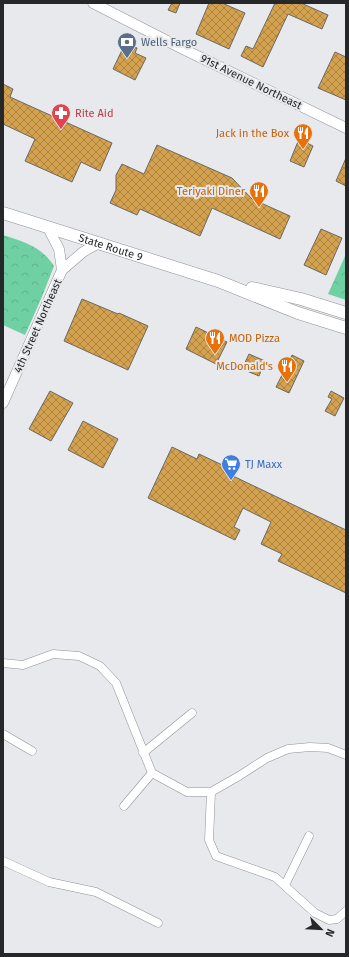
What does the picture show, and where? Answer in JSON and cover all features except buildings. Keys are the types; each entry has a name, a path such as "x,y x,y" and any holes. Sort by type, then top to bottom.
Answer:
{"main road":[{"name":"State Route 9","path":"3,213 97,244 218,281 301,299 346,313"},
{"name":"State Route 9","path":"218,281 298,313 346,328"},
{"path":"324,320 346,333"}],"street":[{"name":"91st Avenue Northeast","path":"93,3 181,48 346,128"},
{"path":"48,228 59,249 62,270"},
{"path":"62,270 78,255 97,244"},
{"name":"4th Street Northeast","path":"3,403 62,270"},
{"path":"3,663 23,665 53,654 79,656 100,666 116,683 152,773 187,792 211,792 240,776 266,758 288,749 316,747 328,748 346,755"},
{"path":"143,753 192,713"},
{"path":"3,734 32,751"},
{"path":"124,806 152,773"},
{"path":"211,792 209,840 216,856 275,877 315,913 329,920 337,919 346,911"},
{"path":"285,885 309,836"},
{"path":"3,861 49,882 96,892 158,923"}],"green space":[{"path":"3,235 38,249 54,266 25,335 3,325"},
{"path":"346,254 346,300 328,294"}],"place":[{"name":"Wells Fargo","path":"127,59"},
{"name":"Rite Aid","path":"61,130"},
{"name":"Jack in the Box","path":"303,150"},
{"name":"Teriyaki Diner","path":"259,208"},
{"name":"MOD Pizza","path":"215,355"},
{"name":"McDonald's","path":"287,383"},
{"name":"TJ Maxx","path":"231,481"}]}
